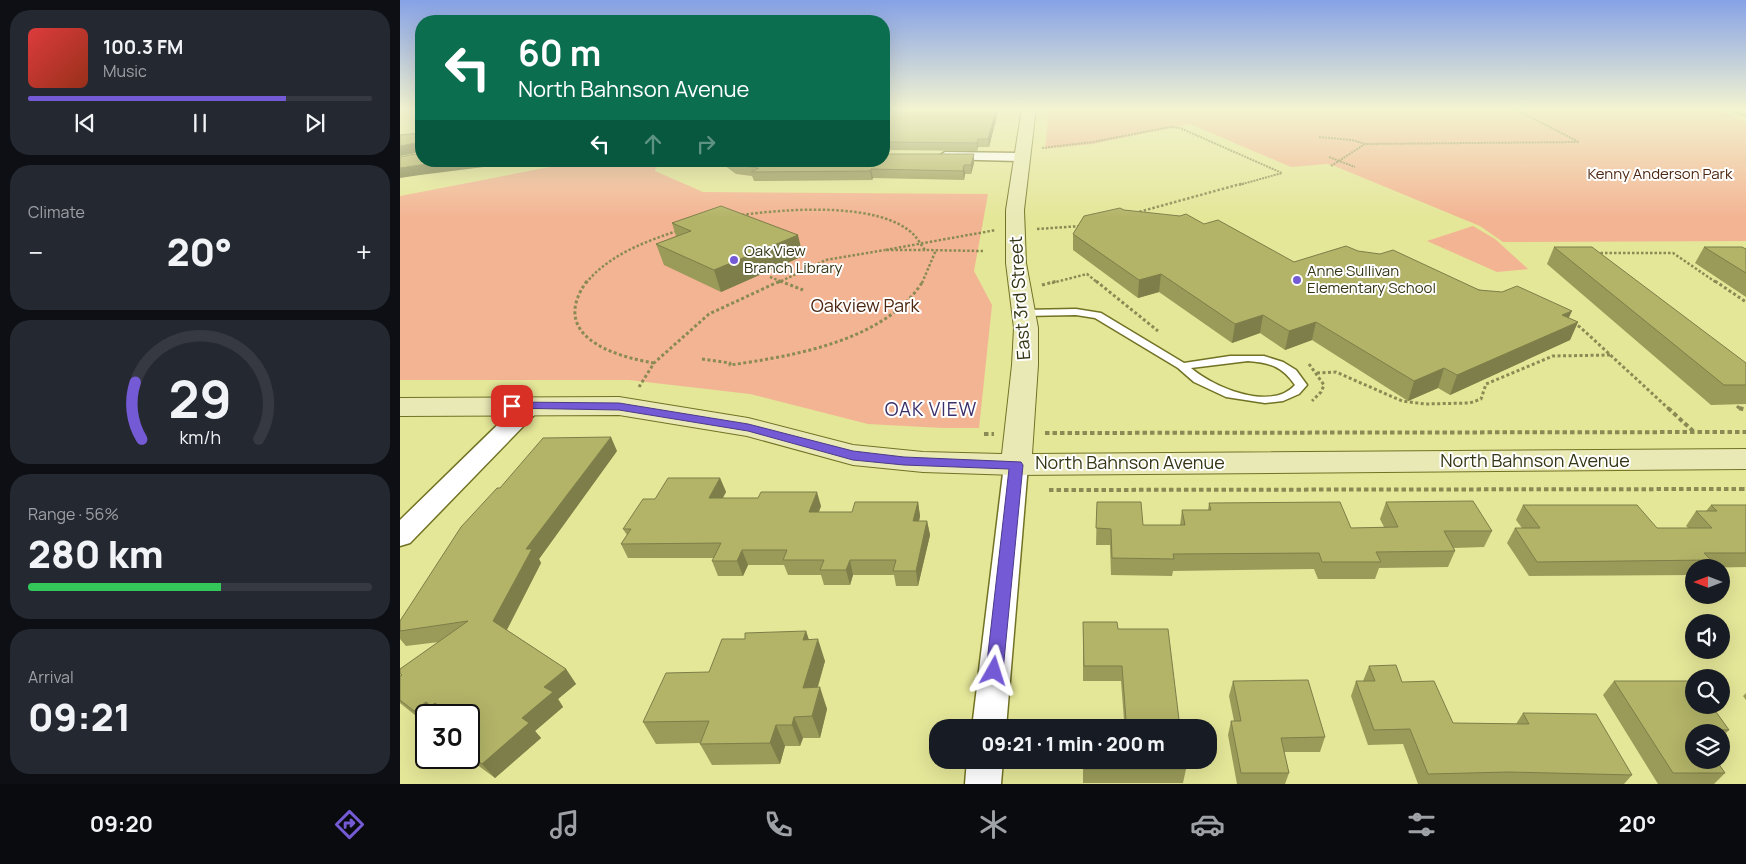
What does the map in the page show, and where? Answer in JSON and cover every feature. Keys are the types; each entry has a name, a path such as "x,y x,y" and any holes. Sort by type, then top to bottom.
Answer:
{"street":[{"name":"East 3rd Street","path":"989,719 1026,366 1024,313 1016,263 1015,210 1024,145"},
{"path":"930,156 1022,157"},
{"path":"400,536 530,406"},
{"name":"North Bahnson Avenue","path":"400,407 619,406 748,427 853,456 885,460 1016,465 1746,459"},
{"path":"983,784 984,769"}],"lane":[{"path":"1024,313 1076,312 1098,315 1182,366 1198,380 1226,394 1265,400 1283,398 1295,392 1301,385 1297,376 1288,368 1260,358 1182,366"}],"path":[{"path":"1041,145 1041,148 1056,148 1074,145"},
{"path":"1129,214 1282,172 1218,145"},
{"path":"1331,166 1364,145"},
{"path":"1329,157 1355,167"},
{"path":"739,215 787,209 852,211 900,225 922,243 925,250"},
{"path":"639,387 654,363 709,314 826,260 986,231 1084,225"},
{"path":"654,363 631,360 595,345 576,325 573,315 580,292 591,276 612,260 637,247 682,229"},
{"path":"885,250 983,251"},
{"path":"702,359 730,362 730,364 773,358 811,350 860,331 896,310 914,293 925,277 936,250"},
{"path":"1588,253 1673,253 1746,302"},
{"path":"1042,285 1087,274 1164,335"},
{"path":"770,277 803,290"},
{"path":"1571,323 1580,327 1693,432"},
{"path":"1317,373 1336,372 1402,401 1425,404 1470,403 1481,399 1486,384 1553,356 1611,355"},
{"path":"1302,360 1317,373 1324,384 1321,392 1307,405"},
{"path":"1737,406 1741,410 1746,410"},
{"path":"984,434 1746,432"},
{"path":"1049,490 1746,489"}],"green space":[{"path":"1045,145 1087,145 1045,149"},
{"name":"Kenny Anderson Park","path":"1238,145 1746,145 1746,241 1503,242 1480,226 1337,167 1327,164 1291,167"},
{"name":"Oakview Park","path":"550,167 656,167 655,171 703,192 988,194 974,271 992,305 979,428 868,424 750,394 629,380 400,380 400,196"},
{"path":"1473,226 1495,239 1528,269 1497,272 1427,241"}],"building":[{"path":"415,154 415,166 400,168 400,157"},
{"path":"890,154 974,154 971,165 964,165 963,171 871,169 870,171 751,172 759,168 751,167 890,167"},
{"path":"721,206 798,235 714,270 656,244 691,231 672,223"},
{"name":"Anne Sullivan Elementary School","path":"1120,208 1180,216 1186,214 1204,224 1218,220 1294,262 1346,246 1358,251 1380,254 1393,250 1479,290 1502,292 1517,286 1572,311 1562,315 1578,322 1457,375 1444,368 1414,381 1316,322 1289,331 1263,315 1235,324 1161,274 1139,280 1073,234 1084,216"},
{"path":"1554,247 1592,247 1746,363 1746,385 1724,385"},
{"path":"1704,247 1742,247 1746,249 1746,273"},
{"path":"611,437 526,549 532,549 493,621 566,669 544,687 553,692 522,718 529,723 482,764 480,762 480,704 428,704 426,702 415,704 414,711 400,700 400,676 402,675 400,669 468,621 400,631 400,621 461,527 497,488 500,488 543,438"},
{"path":"668,478 720,478 709,498 758,498 761,492 817,492 809,512 852,512 855,502 918,502 913,521 927,521 916,571 893,571 896,560 850,560 846,570 820,570 824,560 783,560 787,550 742,550 737,561 712,561 721,543 621,544 631,529 623,529 643,499 655,499"},
{"path":"1473,501 1492,531 1444,531 1455,551 1376,552 1381,562 1322,562 1319,553 1173,554 1174,559 1112,558 1111,529 1096,528 1097,502 1141,502 1143,525 1185,525 1182,510 1211,510 1209,503 1340,502 1351,528 1398,527 1386,502"},
{"path":"1523,505 1637,505 1657,528 1712,528 1696,511 1717,511 1711,505 1746,505 1746,553 1704,553 1710,559 1685,560 1537,562 1515,528 1540,528"},
{"path":"1083,622 1117,622 1118,629 1168,629 1179,719 1126,719 1122,666 1084,666"},
{"path":"806,631 803,640 818,639 803,688 820,687 812,716 794,717 792,725 776,725 770,743 700,744 709,721 643,722 666,673 709,672 722,639 745,639 745,633"},
{"path":"1396,665 1402,682 1434,681 1453,723 1529,724 1523,713 1596,714 1632,775 1509,772 1428,774 1410,729 1374,730 1356,681 1375,681 1369,666"},
{"path":"1308,680 1325,737 1281,738 1289,773 1241,773 1231,721 1241,721 1233,681"},
{"path":"1614,681 1685,681 1685,714 1717,714 1725,724 1685,724 1685,769 1722,769 1725,773 1673,773"}],"place":[{"name":"Oak View Branch Library","path":"734,260"},
{"name":"Anne Sullivan Elementary School","path":"1297,280"}],"district":[{"name":"OAK VIEW","path":"931,409"}],"route":[{"path":"512,406 619,406 748,427 853,456 885,460 1016,465 994,671"}]}
